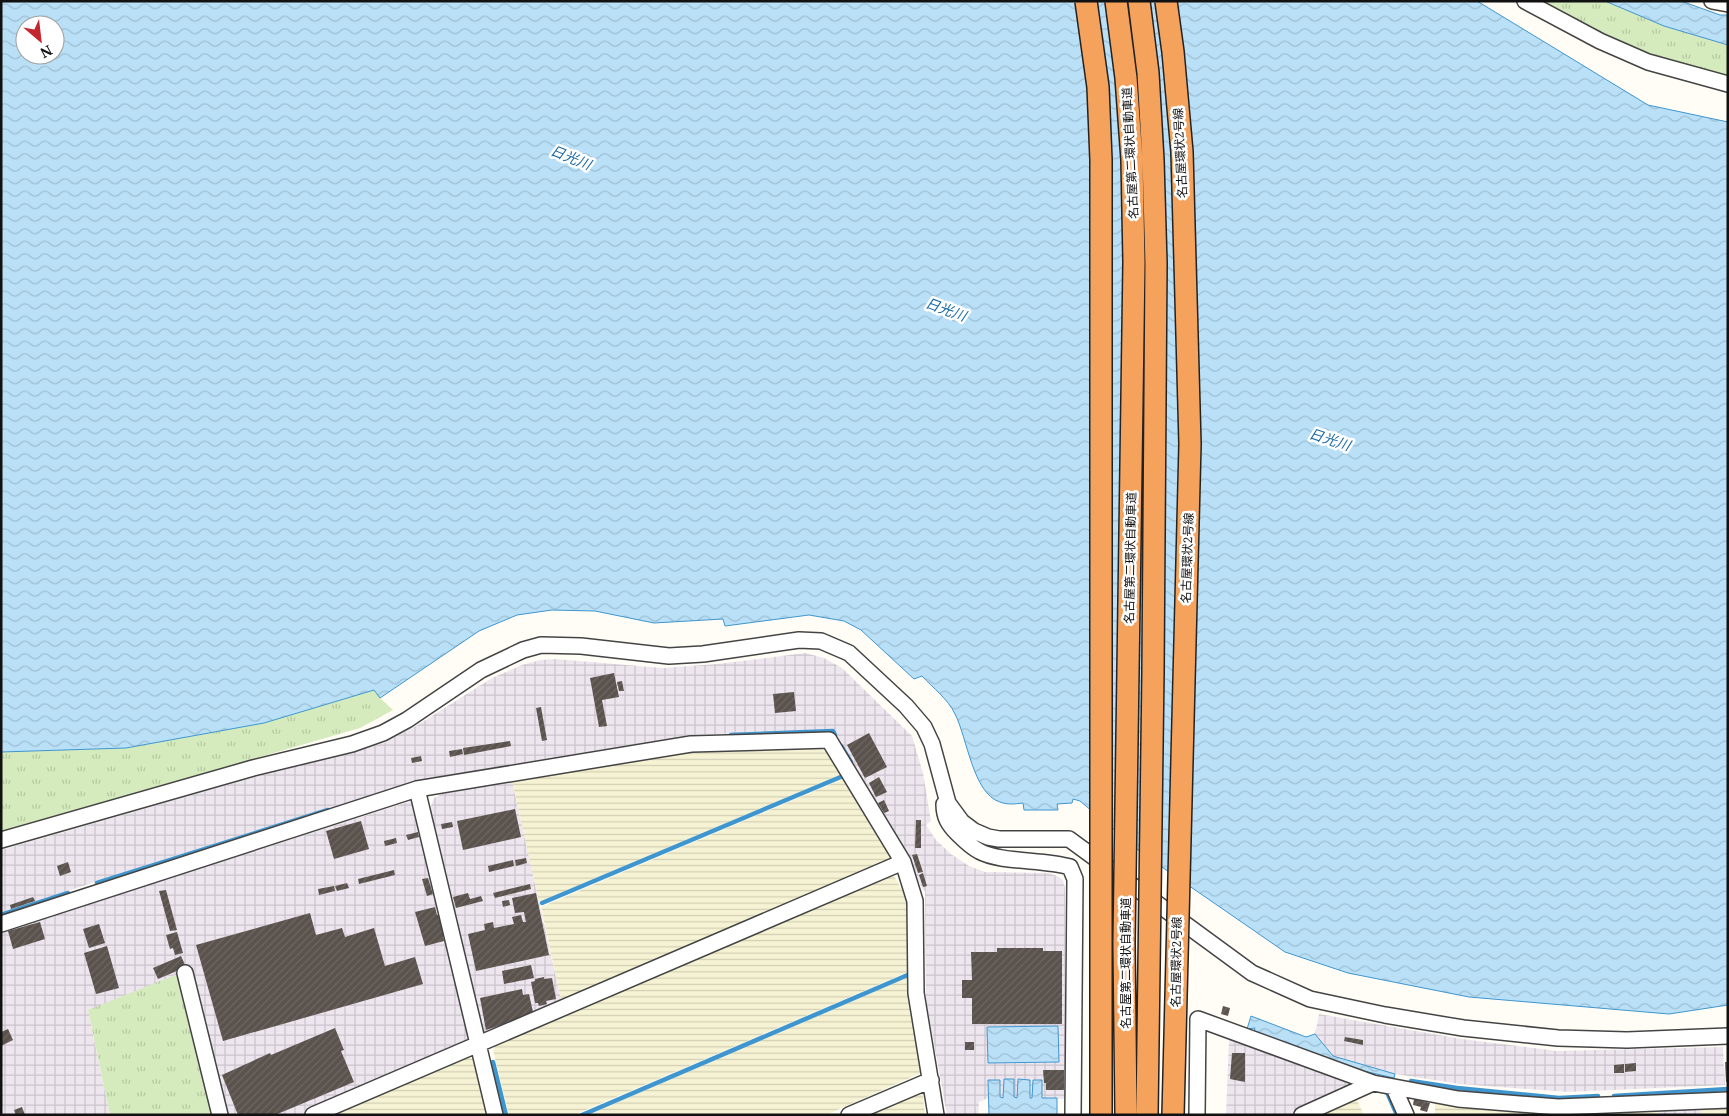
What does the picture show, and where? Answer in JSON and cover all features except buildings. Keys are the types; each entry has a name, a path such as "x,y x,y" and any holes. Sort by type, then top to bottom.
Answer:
{"highway":[{"path":"1086,1 1098,87 1101,160 1101,1115"},
{"name":"名古屋第二環状自動車道","path":"1116,1 1126,78 1132,160 1134,262 1124,943 1126,1115"},
{"name":"名古屋第二環状自動車道","path":"1139,1 1148,73 1156,263 1147,1115"},
{"name":"名古屋環状2号線","path":"1166,1 1173,52 1182,152 1190,444 1173,1115"}],"street":[{"path":"1525,1 1600,41 1648,62 1728,84"},
{"path":"1712,1 1728,4"},
{"path":"1,840 253,768 352,744 383,733 407,720 481,670 523,650 541,645 581,646 669,656 703,654 798,640 821,641 849,653 906,706 924,727 932,744 948,803 962,822 974,831 999,839 1069,838 1252,973 1310,999 1385,1015 1453,1026 1558,1038 1628,1040 1728,1036"},
{"path":"1,924 417,789 691,744 828,740 903,862 915,900 916,992 936,1115"},
{"path":"944,788 944,815 953,829 980,852 998,857 1070,867 1075,879 1073,1115"},
{"path":"417,789 495,1115"},
{"path":"313,1115 903,862"},
{"path":"185,973 220,1115"},
{"path":"1197,1115 1198,1018 1373,1083 1458,1099 1558,1107 1604,1107 1728,1100"},
{"path":"849,1115 931,1080"},
{"path":"1302,1115 1373,1083"},
{"path":"1394,1088 1406,1115"}],"shaded area":[{"path":"805,653 824,658 842,668 912,736 923,773 931,821 926,825 936,840 951,854 969,866 985,872 1048,873 1063,880 1065,888 1065,1099 1042,1098 1042,1080 1033,1080 1033,1098 1030,1098 1030,1080 1018,1079 1018,1098 1014,1098 1014,1079 1004,1079 1003,1098 1000,1098 988,1080 988,1098 979,1102 978,1115 947,1115 926,1000 925,891 922,889 908,856 834,730 690,735 435,777 168,858 1,913 1,850 259,776 384,743 416,726 492,678 522,665 540,660 555,659 663,668 717,664"},
{"path":"820,748 830,754 842,774 539,902 512,781 692,752"},
{"path":"845,778 892,856 890,862 562,1004 541,907"},
{"path":"512,781 562,1004 484,1035 430,808 434,798 442,794"},
{"path":"411,801 472,1042 301,1115 227,1115 88,1010 110,1115 1,1115 1,932"},
{"path":"893,874 908,901 908,972 574,1115 509,1115 493,1050 498,1042"},
{"path":"908,977 921,1073 826,1115 588,1115"},
{"path":"1319,1014 1462,1039 1557,1051 1723,1047 1725,1085 1568,1092 1460,1084 1395,1074 1333,1056 1315,1034"},
{"path":"1229,1039 1356,1084 1289,1115 1226,1115"},
{"path":"468,1056 475,1060 488,1115 328,1115"},
{"path":"922,1089 925,1115 863,1115"},
{"path":"1356,1098 1364,1115 1319,1115"},
{"path":"1435,1100 1540,1112 1542,1115 1432,1115 1435,1113"},
{"path":"1728,1107 1728,1115 1702,1115 1700,1109"},
{"path":"1700,1109 1702,1115 1659,1115 1658,1111"},
{"path":"1658,1111 1659,1115 1611,1115 1610,1112"}],"green space":[{"path":"1534,1 1605,1 1664,26 1728,45 1728,80 1650,56 1600,34"},
{"path":"374,690 393,710 360,728 1,832 1,752 126,748 264,723"},
{"path":"180,973 215,1115 110,1115 88,1010"}],"water":[{"name":"日光川","path":"1,1 1477,1 1648,105 1728,122 1728,1005 1669,1014 1469,997 1348,973 1285,952 1143,854 1080,801 1073,799 1072,803 1057,804 1058,810 1024,810 1023,803 1006,804 991,797 977,777 955,714 948,703 922,676 914,679 861,630 844,621 809,615 725,626 723,619 654,623 595,611 552,610 517,615 479,631 380,698 374,690 264,723 126,748 1,752"},
{"path":"1605,1 1681,1 1720,15 1728,15 1728,45 1664,26"},
{"path":"1251,1016 1306,1037 1315,1034 1333,1056 1395,1074 1394,1078 1337,1065 1254,1032 1255,1028 1247,1029"},
{"path":"1058,1026 1059,1062 988,1063 987,1027"},
{"path":"1004,1079 1014,1079 1014,1097 1017,1098 1018,1079 1030,1080 1030,1098 1032,1098 1033,1080 1042,1080 1042,1098 1057,1098 1057,1115 989,1115 988,1080 1000,1080 1000,1097 1003,1098"}],"waterway":[{"path":"731,735 833,731 835,735"},
{"path":"841,746 851,762"},
{"path":"542,903 843,776"},
{"path":"97,883 328,810"},
{"path":"1,915 68,893"},
{"path":"582,1115 910,974"},
{"path":"493,1062 506,1115"},
{"path":"1411,1081 1457,1088 1559,1098 1598,1096"},
{"path":"1614,1096 1728,1089"},
{"path":"1387,1092 1397,1115"}]}
